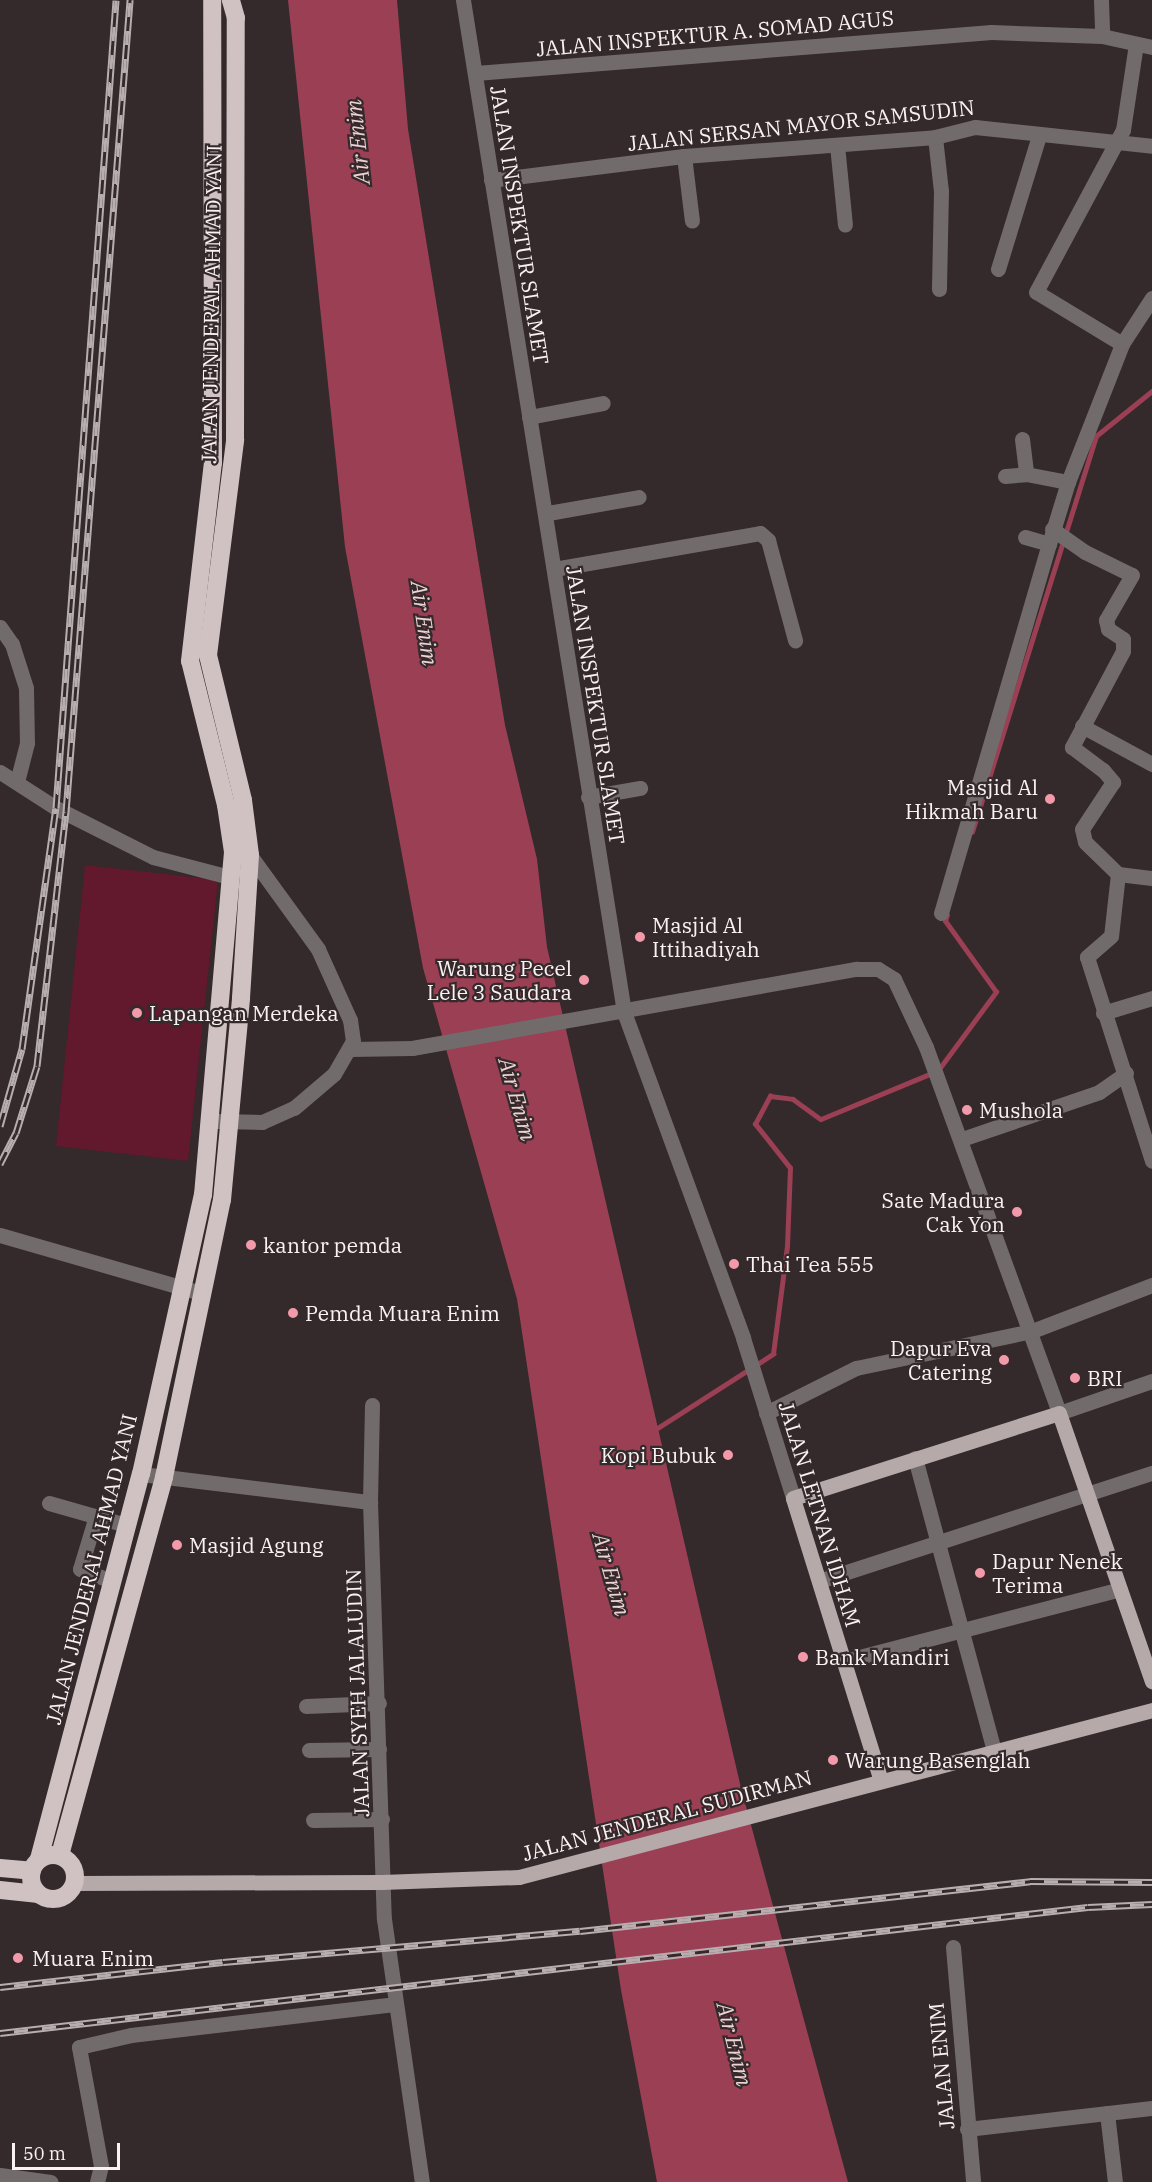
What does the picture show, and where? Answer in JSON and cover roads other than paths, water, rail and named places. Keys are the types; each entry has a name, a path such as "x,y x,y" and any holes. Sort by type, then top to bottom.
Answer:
{"highway":[{"path":"212,0 213,463 190,654 226,805 242,853"},
{"name":"JALAN JENDERAL AHMAD YANI","path":"60,1855 164,1477 222,1200 228,1123 243,800 208,655 235,440 236,18 231,0"},
{"name":"JALAN JENDERAL AHMAD YANI","path":"35,1865 141,1474 203,1196 230,878 242,853"},
{"path":"0,1868 35,1865 60,1855 70,1861 75,1883 60,1898 0,1890"},
{"path":"35,1865 32,1884 39,1894"}],"main road":[{"path":"793,1498 1059,1413 1090,1496 1152,1681"},
{"name":"JALAN LETNAN IDHAM","path":"793,1498 881,1781"},
{"name":"JALAN JENDERAL SUDIRMAN","path":"75,1883 382,1882 519,1877 568,1867 1152,1710"}],"street":[{"name":"JALAN INSPEKTUR SLAMET","path":"463,0 529,417 548,513 554,569 588,797 624,1012 743,1338 761,1398"},
{"path":"1101,0 1102,36"},
{"name":"JALAN INSPEKTUR A. SOMAD AGUS","path":"476,73 991,32 1102,36 1152,47"},
{"path":"1122,344 1036,292 1123,130 1136,44"},
{"name":"JALAN SERSAN MAYOR SAMSUDIN","path":"491,180 684,156 935,137 975,127 1039,136 1117,141 1152,146"},
{"path":"998,269 1039,136"},
{"path":"935,137 942,191 939,289"},
{"path":"837,145 845,225"},
{"path":"684,156 692,221"},
{"path":"941,913 1068,482 1122,344 1152,298"},
{"path":"529,417 603,403"},
{"path":"1022,439 1026,474"},
{"path":"1005,476 1026,474 1068,482"},
{"path":"548,513 639,497"},
{"path":"1055,530 1085,552 1128,571 1133,579 1107,620 1108,629 1123,639 1123,651 1072,747 1103,770 1113,782 1082,829 1083,835 1118,874 1152,878"},
{"path":"554,569 760,533 768,540 795,640"},
{"path":"1025,537 1049,544"},
{"path":"0,627 12,645 26,688 27,743 17,782"},
{"path":"1082,726 1152,764"},
{"path":"0,772 56,808 153,857 230,878"},
{"path":"588,797 640,788"},
{"path":"209,1120 228,1123 262,1122 294,1108 334,1074 353,1041 350,1020 318,949 242,853"},
{"path":"1118,874 1111,936 1087,957 1103,1013 1126,1073 1152,1161"},
{"path":"350,1049 412,1048 580,1021 857,969 878,969 894,979 947,1098 1032,1330 1059,1413 1152,1381"},
{"path":"1103,1013 1152,998"},
{"path":"962,1139 1100,1092 1126,1073"},
{"path":"0,1235 201,1293"},
{"path":"766,1413 856,1368 1032,1330 1152,1285"},
{"name":"JALAN LETNAN IDHAM","path":"761,1398 793,1498"},
{"name":"JALAN SYEH JALALUDIN","path":"372,1405 370,1502 379,1703 382,1882 394,2004 420,2181"},
{"path":"915,1458 994,1751"},
{"path":"819,1581 938,1541 1090,1496 1152,1473"},
{"path":"141,1474 370,1502"},
{"path":"49,1503 126,1525"},
{"path":"96,1516 80,1569 111,1581"},
{"path":"844,1661 1120,1589"},
{"path":"306,1706 379,1703"},
{"path":"309,1750 379,1749"},
{"path":"313,1820 382,1819"},
{"name":"JALAN ENIM","path":"953,1947 973,2182"},
{"path":"97,2182 101,2166 79,2047 141,2034 394,2004"},
{"path":"967,2130 1152,2108"},
{"path":"1107,2113 1115,2182"},
{"path":"0,2175 51,2182"}],"water":[{"name":"Air Enim","path":"288,0 397,0 408,129 505,725 537,859 547,947 741,1788 848,2182 657,2182 621,1990 517,1299 423,968 345,547"}],"waterway":[{"path":"972,832 1096,436 1152,391"},
{"path":"939,1069 996,992 945,921 947,915"},
{"path":"653,1431 773,1354 787,1246 790,1168 755,1124 770,1096 793,1099 821,1119 932,1073"}],"railway":[{"path":"0,1126 22,1049 56,808 116,0"},
{"path":"0,1164 16,1133 37,1066 66,812 130,0"},
{"path":"0,1987 223,1962 580,1931 1030,1881 1152,1882"},
{"path":"0,2033 1088,1907 1152,1904"}],"place":[{"name":"Masjid Al Hikmah Baru","path":"1050,799"},
{"name":"Masjid Al Ittihadiyah","path":"640,937"},
{"name":"Warung Pecel Lele 3 Saudara","path":"584,980"},
{"name":"Lapangan Merdeka","path":"137,1013"},
{"name":"Mushola","path":"967,1110"},
{"name":"Sate Madura Cak Yon","path":"1017,1212"},
{"name":"kantor pemda","path":"251,1245"},
{"name":"Thai Tea 555","path":"734,1264"},
{"name":"Pemda Muara Enim","path":"293,1313"},
{"name":"Dapur Eva Catering","path":"1004,1360"},
{"name":"BRI","path":"1075,1378"},
{"name":"Kopi Bubuk","path":"728,1455"},
{"name":"Masjid Agung","path":"177,1545"},
{"name":"Dapur Nenek Terima","path":"980,1573"},
{"name":"Bank Mandiri","path":"803,1657"},
{"name":"Warung Basenglah","path":"833,1760"},
{"name":"Muara Enim","path":"18,1958"}]}
